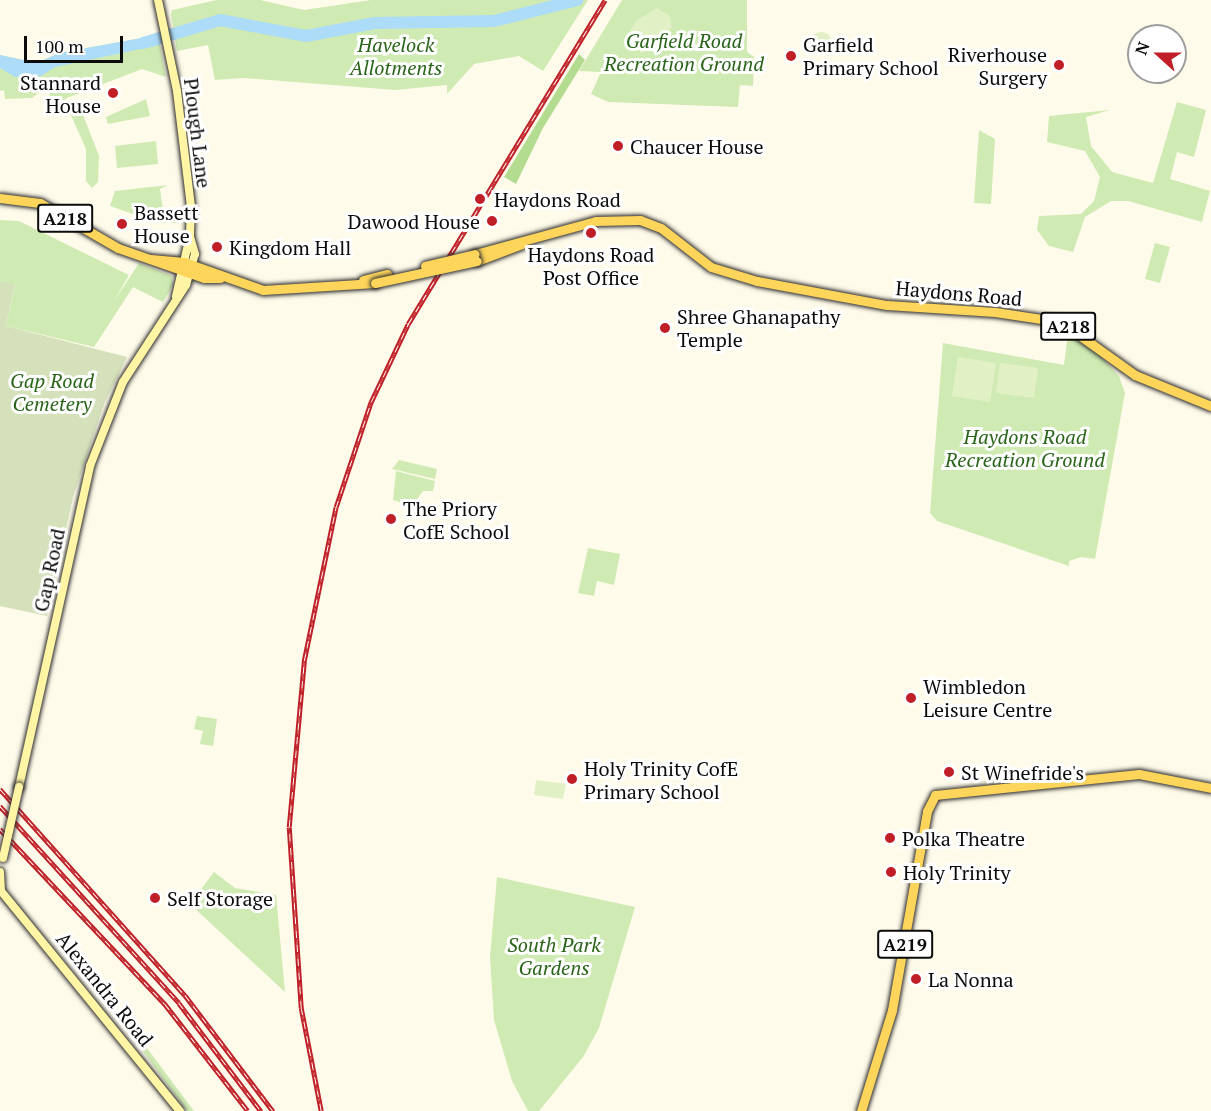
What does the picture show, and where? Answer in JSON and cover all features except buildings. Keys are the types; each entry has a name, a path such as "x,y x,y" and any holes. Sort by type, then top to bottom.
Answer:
{"main road":[{"name":"Plough Lane","path":"159,0 165,23 187,161 190,236 196,246 187,268"},
{"name":"A218","path":"0,198 40,203 102,240 151,259 187,268"},
{"name":"Haydons Road","path":"187,268 263,290 355,283 476,258 596,221 640,220 661,228 711,267 757,281 887,305 995,312 1062,322 1135,375 1211,406"},
{"name":"Gap Road","path":"1,891 0,870 90,466 123,382 176,296 187,268"},
{"name":"A219","path":"861,1111 892,1010 927,811 935,795 1132,774 1211,788"},
{"name":"Alexandra Road","path":"1,891 180,1111"}],"green space":[{"name":"Havelock Allotments","path":"217,0 260,0 304,10 371,0 588,0 543,71 519,56 474,64 447,94 447,85 395,90 243,78 215,80 208,45 177,51 171,14 172,10"},
{"name":"Garfield Road Recreation Ground","path":"622,0 747,0 747,52 754,57 753,86 740,85 738,107 608,102 591,94 601,72 579,71"},
{"path":"657,8 669,15 672,27 654,48 641,53 629,33 636,21"},
{"path":"821,32 829,35 832,43 829,51 821,54 813,51 810,43 813,35"},
{"path":"158,35 166,77 142,69 67,98 54,109 47,86 32,98 5,99 4,90 0,91 0,55 37,63 59,53"},
{"path":"579,54 585,60 543,128 516,184 504,177"},
{"path":"146,99 150,116 108,124 106,117"},
{"path":"1177,102 1206,110 1194,157 1177,152 1170,179 1210,191 1202,222 1128,201 1111,201 1085,217 1073,252 1049,246 1037,230 1039,216 1081,214 1094,201 1100,177 1085,151 1047,142 1049,116 1110,110 1086,117 1091,146 1112,172 1153,183"},
{"path":"80,107 99,156 98,182 92,188 86,181 86,149 70,113"},
{"path":"979,130 995,139 991,204 974,203"},
{"path":"156,141 158,164 117,168 115,146"},
{"path":"168,185 160,189 164,216 173,219 176,214 177,223 159,223 110,206 115,191"},
{"path":"0,220 19,221 129,275 114,301 139,263 172,276 173,285 163,302 133,287 94,347 6,326 15,286 0,281"},
{"path":"1155,243 1170,247 1160,283 1145,279"},
{"name":"Gap Road Cemetery","path":"0,281 15,285 6,326 127,357 104,404 73,497 47,616 0,606"},
{"name":"Haydons Road Recreation Ground","path":"1068,334 1101,357 1119,376 1125,393 1095,559 1081,557 1069,561 1069,566 937,521 930,513 943,343 1064,365"},
{"path":"958,357 996,363 990,402 952,396"},
{"path":"1000,363 1038,368 1034,398 996,393"},
{"path":"399,460 437,469 435,479 392,469"},
{"path":"396,471 435,481 433,491 423,491 412,506 393,500"},
{"path":"588,548 620,554 614,585 597,581 594,596 578,593"},
{"path":"197,716 217,719 213,746 200,744 203,731 194,729"},
{"path":"536,780 566,784 563,799 534,795"},
{"path":"214,872 235,888 276,895 285,992 190,904"},
{"name":"South Park Gardens","path":"497,877 635,907 599,1028 583,1057 539,1111 528,1111 512,1081 494,1020 490,957"},
{"path":"140,1039 194,1111 187,1111 136,1042"}],"water":[{"path":"158,35 160,45 55,67 41,76 15,77 0,68 0,55 37,63 59,53"}],"waterway":[{"path":"143,43 220,20 306,36 375,23 494,21 577,0"}],"railway":[{"path":"321,1111 301,1008 289,827 304,661 336,507 371,402 408,324 605,0"},
{"path":"0,789 185,995 273,1111"},
{"path":"0,806 179,1003 261,1111"},
{"path":"0,829 165,1004 248,1111"}],"place":[{"name":"Garfield Primary School","path":"791,56"},
{"name":"Riverhouse Surgery","path":"1059,65"},
{"name":"Stannard House","path":"113,93"},
{"name":"Chaucer House","path":"618,146"},
{"name":"Haydons Road","path":"480,199"},
{"name":"Dawood House","path":"492,221"},
{"name":"Bassett House","path":"122,224"},
{"name":"Haydons Road Post Office","path":"591,233"},
{"name":"Kingdom Hall","path":"217,247"},
{"name":"Shree Ghanapathy Temple","path":"665,328"},
{"name":"The Priory CofE School","path":"391,519"},
{"name":"Wimbledon Leisure Centre","path":"911,698"},
{"name":"St Winefride's","path":"949,772"},
{"name":"Holy Trinity CofE Primary School","path":"572,779"},
{"name":"Polka Theatre","path":"890,838"},
{"name":"Holy Trinity","path":"891,872"},
{"name":"Self Storage","path":"155,898"},
{"name":"La Nonna","path":"916,979"}]}
